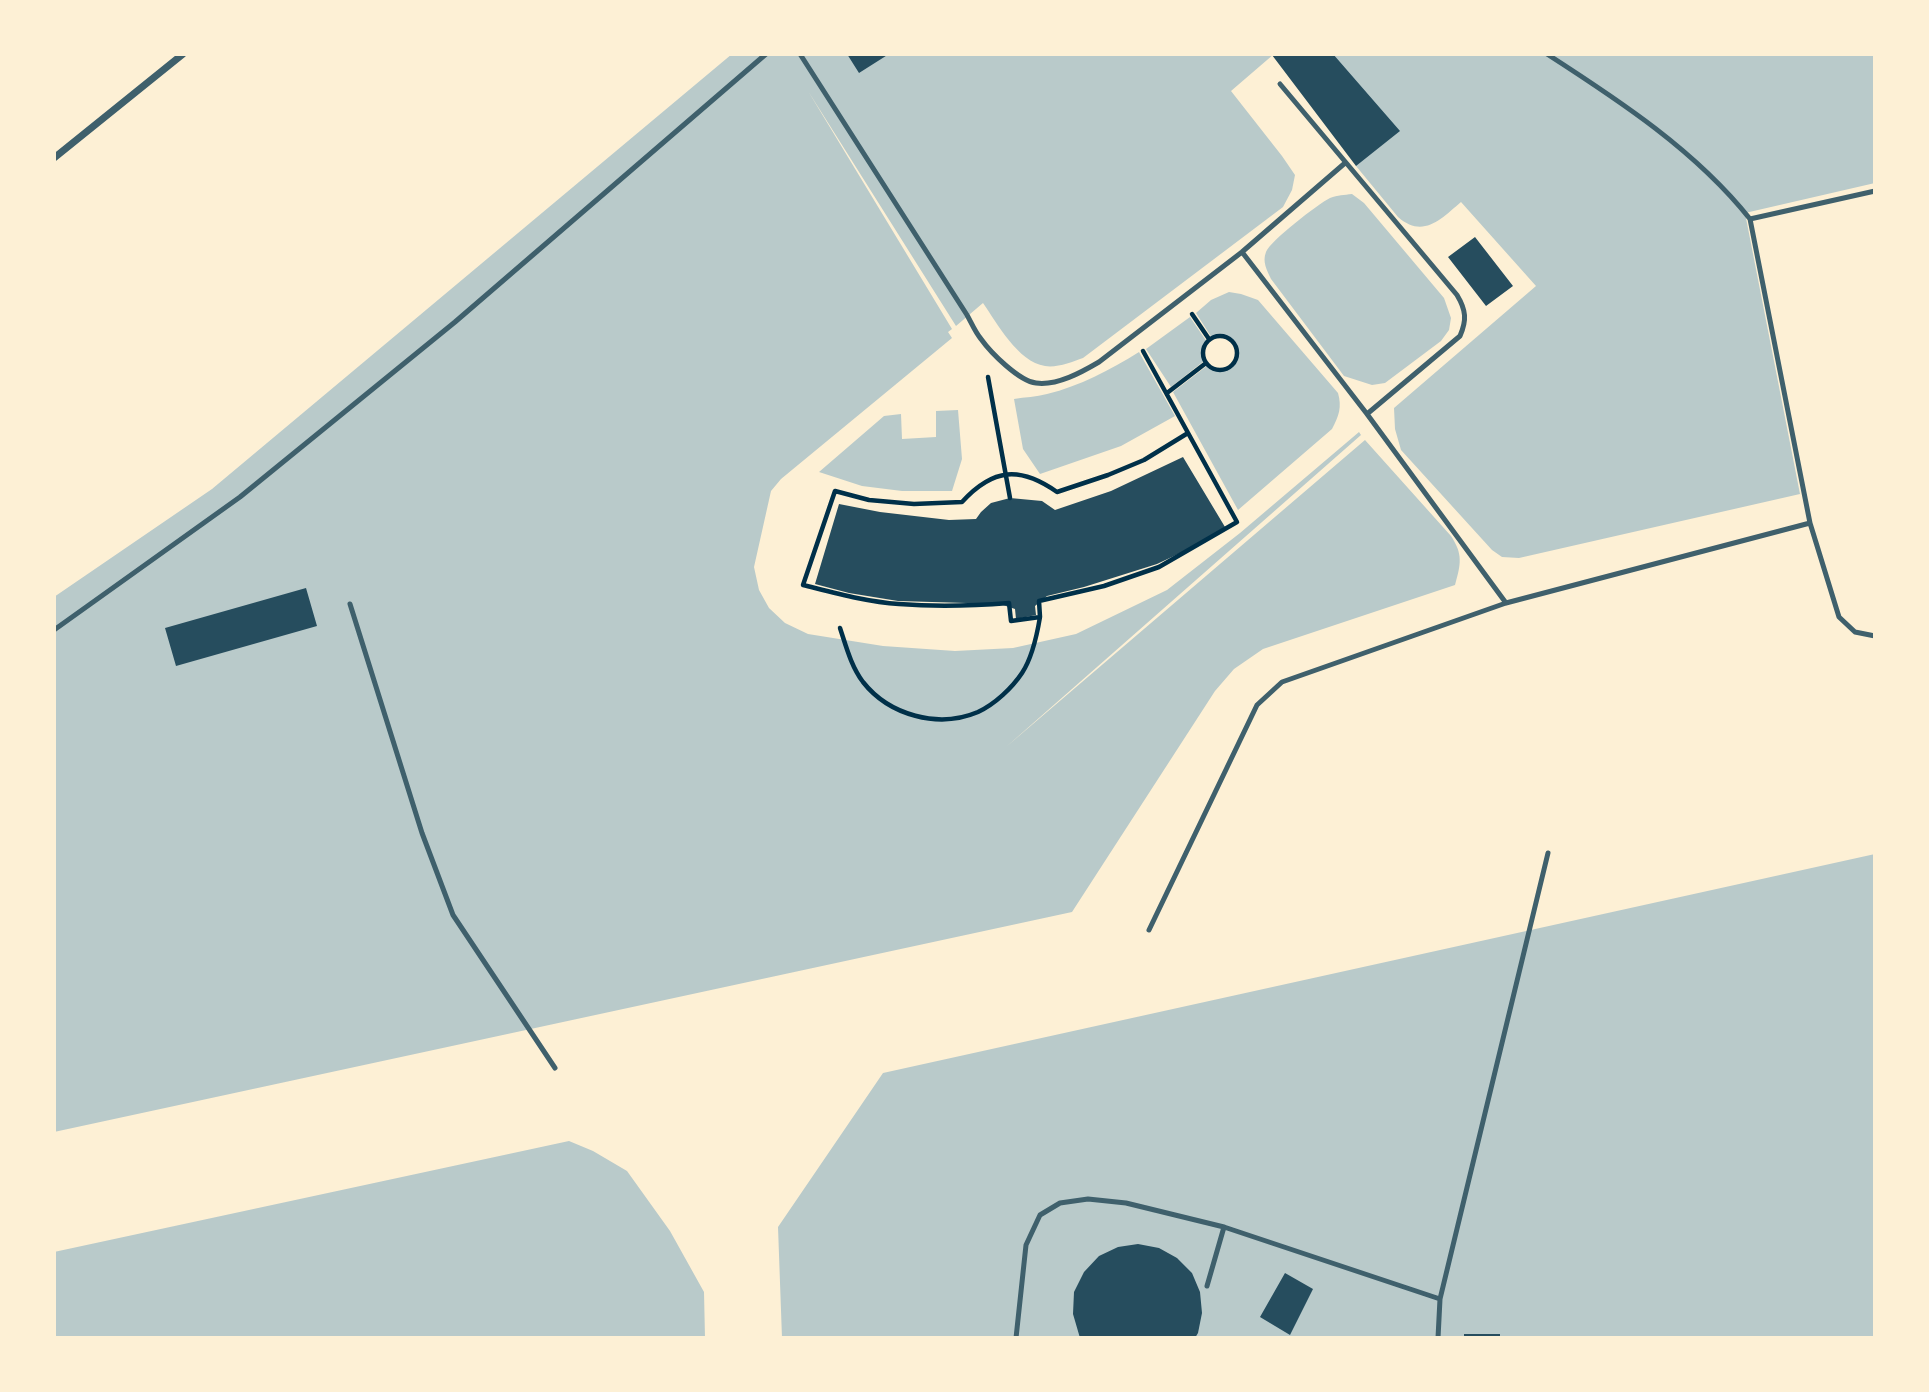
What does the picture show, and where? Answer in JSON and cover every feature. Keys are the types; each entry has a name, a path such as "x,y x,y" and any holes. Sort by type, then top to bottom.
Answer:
{"street":[{"path":"54,158 183,54"}],"lane":[{"path":"54,630 251,488 455,322 766,54"},
{"path":"800,54 980,338 1014,373 1036,384 1060,381 1081,373 1242,253 1345,163"},
{"path":"1547,54 1606,93 1689,156 1750,219 1810,523 1839,617 1855,632 1875,636"},
{"path":"1280,84 1457,295 1466,317 1460,336 1367,414"},
{"path":"1750,219 1875,191"},
{"path":"1242,253 1367,414 1506,603"},
{"path":"1149,930 1257,705 1282,682 1506,603 1810,523"},
{"path":"350,604 422,833 453,915 555,1068"},
{"path":"1437,1338 1440,1299 1548,853"},
{"path":"1016,1338 1026,1245 1040,1215 1060,1203 1088,1199 1126,1203 1224,1227 1440,1299"},
{"path":"1207,1286 1224,1227"}],"path":[{"path":"1181,299 1209,339"},
{"path":"840,628 861,680 892,708 916,717 962,717 995,702 1024,671 1037,632 1039,601 1104,586 1159,567 1237,522 1134,335"},
{"path":"1221,336 1232,341 1237,351 1230,367 1215,370 1206,363 1202,354 1209,339 1221,336"},
{"path":"980,338 1010,498"},
{"path":"1167,393 1206,363"},
{"path":"1040,617 1011,621 1009,603 965,606 899,604 849,597 803,585 835,491 869,500 914,504 962,502 990,478 1006,474 1032,477 1057,492 1144,460 1188,433"}],"shaded area":[{"path":"732,54 1274,54 1231,91 1295,175 1292,190 1283,207 1083,358 1045,366 1035,363 1017,350 983,303 956,326 808,91 952,329 948,332 952,338 781,479 771,491 754,567 759,590 769,608 785,623 808,634 883,646 955,651 1013,648 1076,634 1167,590 1240,533 1359,432 1361,435 1006,747 1365,440 1451,536 1458,548 1460,559 1455,585 1263,649 1234,669 1215,691 1072,912 54,1132 54,597 212,489"},
{"path":"1329,54 1875,54 1875,183 1745,213 1800,494 1519,558 1502,557 1492,550 1401,450 1395,429 1394,408 1536,286 1461,202 1439,220 1424,226 1407,223 1398,217 1356,166"},
{"path":"1352,194 1364,203 1444,298 1451,318 1449,330 1441,341 1385,383 1372,385 1344,376 1271,279 1265,263 1269,247 1306,215 1330,198"},
{"path":"1229,292 1258,300 1338,393 1340,403 1332,429 1238,510 1173,392 1208,365 1219,369 1227,368 1233,363 1236,356 1231,341 1223,337 1212,338 1196,313 1211,300"},
{"path":"1190,317 1207,342 1202,353 1204,361 1171,387 1146,349"},
{"path":"1139,352 1175,416 1121,446 1040,474 1023,449 1014,399 1071,387"},
{"path":"958,410 962,459 952,491 902,491 862,486 819,472 884,416 901,414 902,439 936,437 936,411"},
{"path":"1875,854 1875,1338 782,1338 778,1227 883,1073"},
{"path":"569,1141 593,1151 627,1171 670,1231 704,1292 705,1338 54,1338 54,1252"}],"building":[{"path":"847,54 889,54 859,73"},
{"path":"1273,54 1333,54 1400,131 1356,166"},
{"path":"1475,237 1513,286 1486,306 1448,257"},
{"path":"1183,457 1225,527 1193,547 1157,564 1047,596 1035,606 1036,615 1016,619 1015,609 1000,604 898,601 815,584 839,504 949,520 976,519 991,503 1010,498 1042,501 1055,510 1111,491"},
{"path":"306,588 317,626 176,666 165,628"},
{"path":"1138,1244 1159,1248 1177,1258 1192,1273 1200,1292 1202,1313 1195,1338 1080,1338 1073,1314 1074,1292 1084,1272 1099,1256 1118,1247"},
{"path":"1285,1273 1313,1289 1290,1335 1260,1317"},
{"path":"1464,1334 1500,1334 1500,1338 1464,1338"}]}
